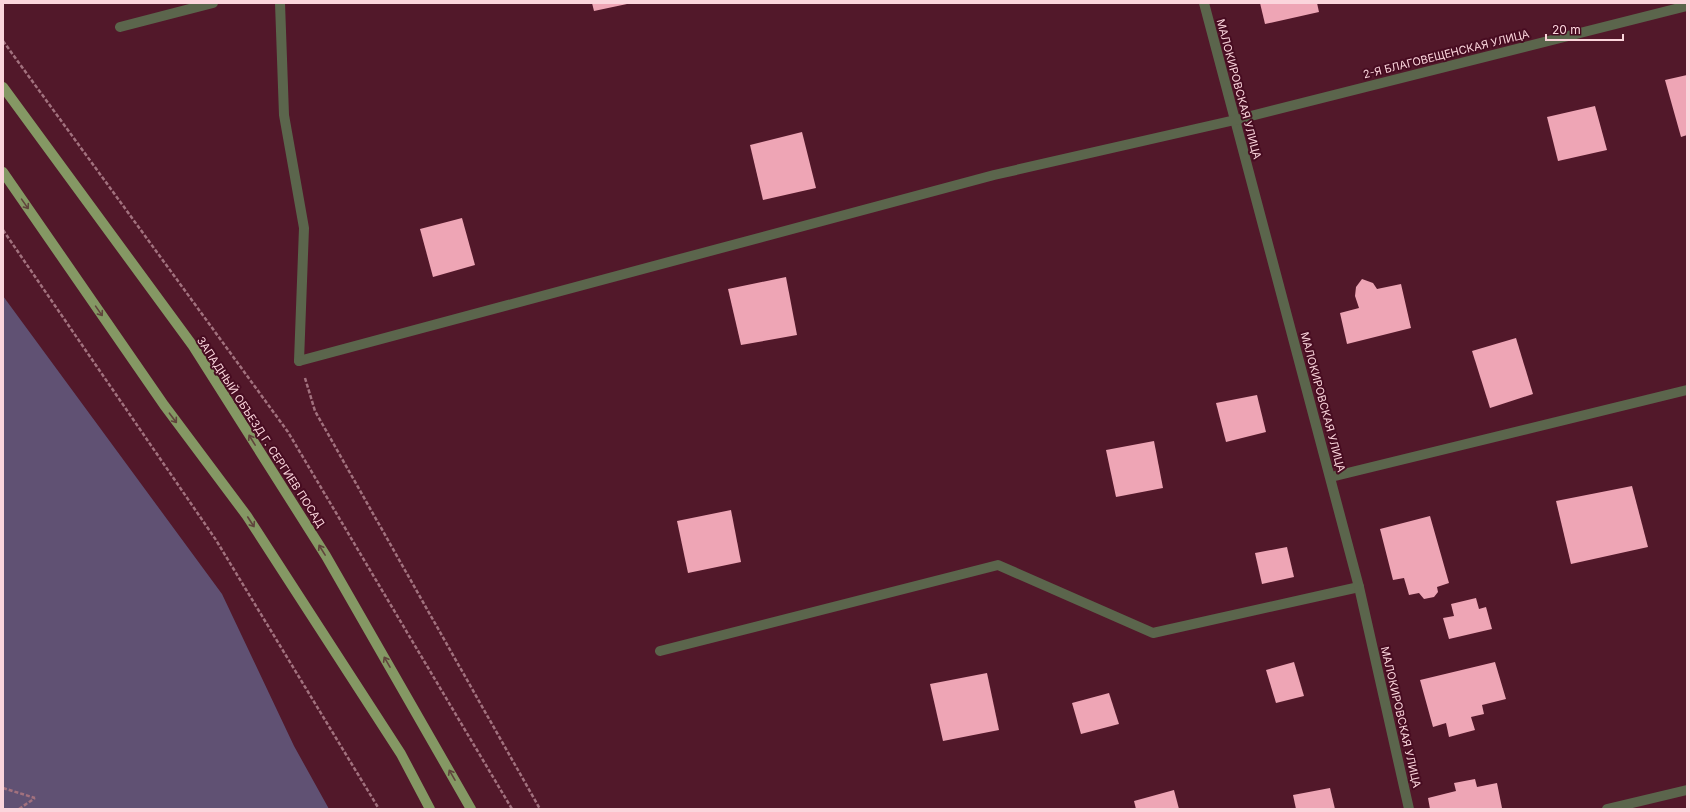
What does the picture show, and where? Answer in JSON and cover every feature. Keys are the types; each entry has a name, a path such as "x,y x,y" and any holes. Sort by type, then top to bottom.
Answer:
{"main road":[{"name":"ЗАПАДНЫЙ ОБЪЕЗД Г. СЕРГИЕВ ПОСАД","path":"3,87 193,346 326,556 471,809"},
{"path":"3,172 164,405 246,516 401,754 430,809"}],"street":[{"path":"120,27 181,7 213,3"},
{"path":"280,3 284,115 304,228 299,361"},
{"name":"МАЛОКИРОВСКАЯ УЛИЦА","path":"1204,3 1359,587 1409,809"},
{"name":"2-Я БЛАГОВЕЩЕНСКАЯ УЛИЦА","path":"299,361 994,175 1234,120 1687,6"},
{"path":"1331,478 1687,390"},
{"path":"660,651 998,565 1153,633 1359,587"},
{"path":"1607,809 1687,790"}],"path":[{"path":"3,41 288,432 512,809"},
{"path":"3,230 216,540 379,809"},
{"path":"299,361 315,411 540,809"},
{"path":"3,788 35,798 20,809"}],"shaded area":[{"path":"3,296 222,594 294,746 329,809 3,809"}],"building":[{"path":"592,3 627,3 627,4 594,11"},
{"path":"1260,3 1317,3 1319,12 1265,24"},
{"path":"1687,75 1687,135 1681,137 1665,80"},
{"path":"1595,106 1607,150 1558,161 1547,117"},
{"path":"802,132 816,188 763,200 750,145"},
{"path":"462,218 475,265 433,277 420,229"},
{"path":"786,277 797,335 741,345 728,289"},
{"path":"1362,279 1373,283 1377,289 1401,284 1411,328 1347,344 1340,313 1359,308 1355,296 1356,287"},
{"path":"1516,338 1533,394 1490,408 1472,351"},
{"path":"1257,395 1266,432 1226,442 1216,403"},
{"path":"1154,441 1163,488 1116,497 1106,450"},
{"path":"1632,486 1648,547 1571,564 1556,501"},
{"path":"731,510 741,562 688,573 677,521"},
{"path":"1430,516 1449,583 1437,587 1438,592 1434,597 1424,599 1419,593 1409,595 1404,578 1393,580 1380,529"},
{"path":"1287,547 1294,577 1262,584 1255,553"},
{"path":"1476,598 1479,609 1486,607 1492,629 1449,639 1443,618 1454,616 1451,604"},
{"path":"1294,662 1304,696 1276,703 1266,670"},
{"path":"1495,662 1506,699 1482,705 1484,714 1471,717 1475,730 1449,737 1446,723 1433,727 1420,680"},
{"path":"987,673 999,730 943,741 930,684"},
{"path":"1109,693 1119,724 1081,734 1072,703"},
{"path":"1475,779 1477,787 1497,783 1502,808 1430,809 1428,798 1456,791 1454,783"},
{"path":"1330,788 1335,809 1296,809 1293,795"},
{"path":"1174,790 1179,809 1136,809 1134,801"}]}
